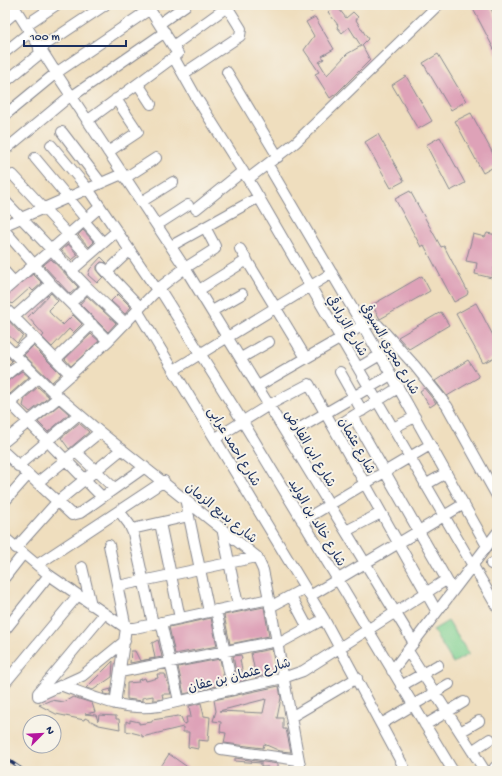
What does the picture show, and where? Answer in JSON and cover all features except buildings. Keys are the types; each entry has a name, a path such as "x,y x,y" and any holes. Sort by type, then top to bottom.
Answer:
{"street":[{"path":"5,52 28,28 56,5"},
{"path":"5,82 41,50 105,5"},
{"path":"5,150 71,96 162,28 186,5"},
{"path":"157,225 192,207 246,175 268,166 438,5"},
{"path":"87,121 138,84 227,6 241,29 240,36 183,74"},
{"path":"5,115 56,73 148,7"},
{"name":"شارع الزرادقي","path":"148,7 162,28 175,53 183,74 259,197 472,566 497,606"},
{"path":"5,21 15,8"},
{"name":"شارع ابن الفارض","path":"15,8 123,176 171,246 241,358 396,613 424,674 485,771"},
{"path":"227,72 278,158"},
{"path":"138,84 151,104"},
{"path":"108,152 138,132 116,100"},
{"path":"62,132 101,183"},
{"name":"شارع خالد بن الوليد","path":"51,145 88,189 158,289 200,354 243,422 453,771"},
{"path":"34,158 68,197 103,243"},
{"path":"5,225 101,183 123,176 156,158"},
{"name":"شارع مجري السيوفي","path":"268,166 380,355 487,546"},
{"path":"12,175 88,256"},
{"path":"141,202 173,182"},
{"path":"171,246 259,197"},
{"path":"5,201 71,271 124,323"},
{"path":"5,290 100,207"},
{"path":"5,441 28,422 71,375 108,341 158,289 185,268 216,248 205,227"},
{"path":"5,231 51,284 108,341"},
{"path":"71,271 117,231"},
{"path":"240,249 306,358"},
{"name":"شارع احمد عرابى","path":"130,250 105,270 139,308 174,370 341,647 406,771"},
{"path":"199,290 247,260"},
{"path":"5,272 14,282"},
{"path":"174,370 332,273"},
{"path":"14,317 51,284"},
{"path":"71,303 87,287"},
{"path":"212,311 242,294"},
{"path":"5,308 71,375"},
{"path":"258,386 367,323 373,323 378,326 432,385 460,428 497,496"},
{"path":"56,360 92,324"},
{"path":"15,354 34,338"},
{"path":"241,358 269,342"},
{"name":"شارع بديع الزمان","path":"5,345 55,394 100,432 164,481 258,557 263,570 270,603 301,771"},
{"path":"358,368 380,355"},
{"path":"5,376 22,362"},
{"path":"340,372 354,396 357,413 385,472 453,591"},
{"path":"288,435 391,375"},
{"path":"38,378 7,402 102,498"},
{"name":"شارع عثمان","path":"216,438 308,384 437,612"},
{"path":"334,428 398,388"},
{"path":"18,466 79,414"},
{"path":"393,428 415,417"},
{"path":"37,483 100,432"},
{"path":"302,521 430,445"},
{"path":"5,577 20,551 57,502 122,449"},
{"path":"76,452 114,488"},
{"path":"5,453 72,515 77,515 102,498 144,466"},
{"path":"426,485 446,473"},
{"path":"5,501 28,475"},
{"path":"37,565 164,481"},
{"path":"185,498 200,569 225,651 233,690"},
{"path":"5,538 49,575 104,614 126,628 135,628 238,606 270,603 307,592 338,580 464,504"},
{"path":"119,511 132,529 144,581 170,662 179,701"},
{"path":"346,531 381,513"},
{"path":"132,529 189,516"},
{"path":"160,523 180,618"},
{"path":"222,528 238,606"},
{"path":"392,671 497,533"},
{"path":"109,546 126,628 115,704"},
{"path":"118,586 258,557"},
{"path":"82,567 91,605"},
{"path":"5,630 49,575"},
{"name":"شارع عثمان بن عفان","path":"63,686 115,704 140,708 233,690 284,678 302,671 446,580"},
{"path":"5,683 78,595"},
{"path":"291,596 308,628"},
{"path":"104,614 38,693 40,696 63,686 91,670 125,641"},
{"path":"120,672 277,642 324,619"},
{"path":"402,686 438,665"},
{"path":"291,716 357,678"},
{"path":"381,724 449,684"},
{"path":"424,725 464,702"},
{"path":"460,732 479,721"},
{"path":"472,750 490,739"},
{"path":"221,749 298,760"}],"green space":[{"path":"448,621 469,654 453,663 433,630"}],"railway":[{"path":"5,758 24,771"}]}
